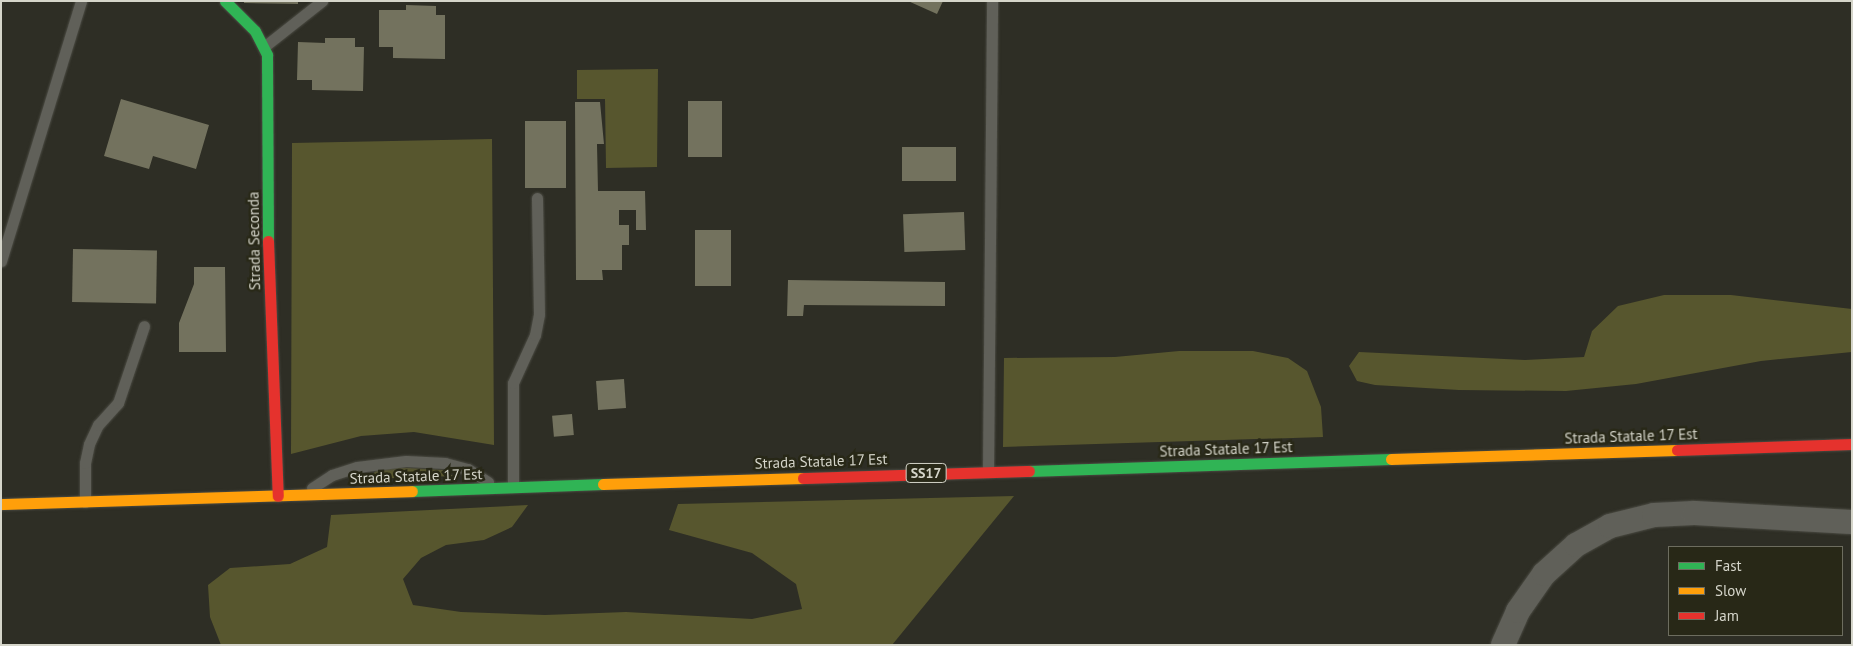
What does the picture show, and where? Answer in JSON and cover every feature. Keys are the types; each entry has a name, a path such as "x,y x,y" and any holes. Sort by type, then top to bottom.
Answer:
{"main road":[{"name":"Strada Seconda","path":"225,1 255,31 265,46 268,63 268,268 278,496"},
{"name":"Strada Statale 17 Est","path":"1,504 301,496 496,487 1852,444"}],"street":[{"path":"1503,645 1518,611 1544,574 1576,545 1610,526 1654,515 1694,513 1852,522"}],"lane":[{"path":"1,261 81,1"},
{"path":"265,46 322,1"},
{"path":"988,471 992,1"},
{"path":"513,487 513,384 535,334 539,314 537,198"},
{"path":"85,502 85,463 88,444 95,430 112,412 121,396 144,326"},
{"path":"301,496 332,475 356,467 406,461 445,463 468,469 496,487"}],"shaded area":[{"path":"658,69 657,167 606,168 605,99 577,99 577,70"},
{"path":"492,139 494,445 414,432 361,436 291,454 292,143"},
{"path":"1664,295 1731,295 1852,309 1852,352 1761,361 1636,384 1566,391 1459,390 1375,385 1357,381 1349,366 1359,352 1525,360 1584,357 1592,331 1618,306"},
{"path":"1179,351 1253,351 1288,358 1307,371 1321,407 1323,437 1003,447 1004,358 1115,357"},
{"path":"394,467 444,470 453,476 366,479 376,471"},
{"path":"1014,496 892,645 221,645 210,617 208,585 230,568 290,564 327,547 331,515 528,505 512,527 484,540 446,545 421,558 403,579 413,605 461,612 545,615 626,612 752,619 802,609 796,584 752,553 669,530 678,504"}],"building":[{"path":"244,1 298,1 298,4 244,3"},
{"path":"908,1 943,1 937,14"},
{"path":"406,5 436,6 436,15 445,15 445,59 393,58 393,47 379,47 379,10 406,10"},
{"path":"325,38 355,38 355,47 364,47 363,91 312,90 312,80 297,80 298,42 325,43"},
{"path":"121,99 209,125 196,169 153,156 149,169 104,156"},
{"path":"688,101 722,101 722,157 688,157"},
{"path":"575,102 600,102 604,144 597,144 598,191 645,191 646,230 636,230 636,210 619,210 619,225 629,225 629,245 622,245 622,270 602,270 603,280 576,280"},
{"path":"525,121 566,121 566,188 525,188"},
{"path":"902,147 956,147 956,181 902,181"},
{"path":"964,212 965,250 904,252 903,214"},
{"path":"695,230 731,230 731,286 695,286"},
{"path":"73,249 157,250 156,303 72,302"},
{"path":"194,267 225,267 226,352 179,352 179,323 194,284"},
{"path":"788,280 945,282 945,306 804,305 803,316 787,316"},
{"path":"624,379 626,408 598,410 596,381"},
{"path":"572,414 574,435 554,437 552,416"}],"traffic: fast":[{"path":"225,1 255,31 267,55 268,241"},
{"path":"1029,471 1391,459"},
{"path":"412,491 603,484"}],"traffic: slow":[{"path":"1391,459 1677,450"},
{"path":"603,484 803,478"},
{"path":"1,504 412,491"}],"traffic: jam":[{"path":"268,241 278,496"},
{"path":"1677,450 1852,444"},
{"path":"803,478 1029,471"}]}
